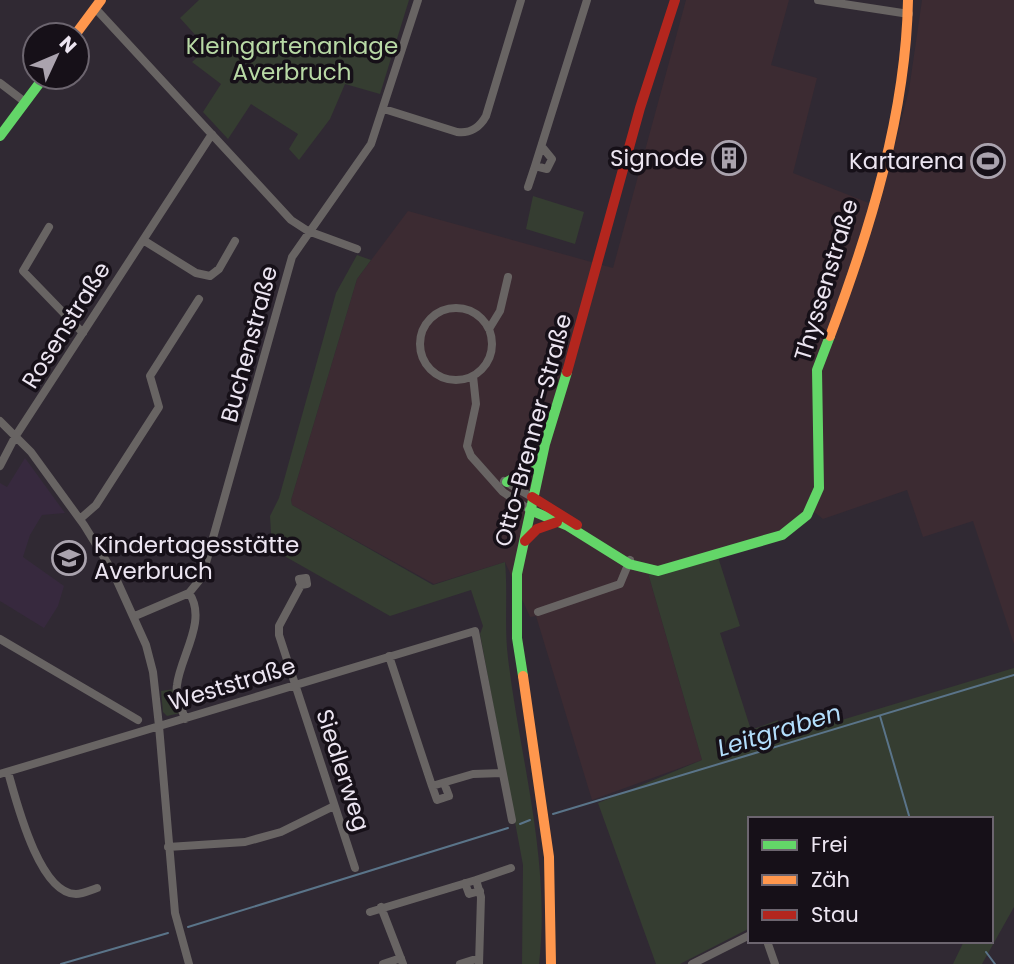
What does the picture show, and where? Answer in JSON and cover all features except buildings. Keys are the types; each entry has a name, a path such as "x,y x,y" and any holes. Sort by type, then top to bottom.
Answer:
{"main road":[{"name":"Otto-Brenner-Straße","path":"551,964 549,857 517,638 515,604 523,543 540,463 587,305 640,108 675,0"},
{"name":"Thyssenstraße","path":"530,510 629,562 677,566 782,535 801,522 814,502 819,488 817,370 848,288 885,160 907,48 908,0"},
{"path":"85,21 98,4"},
{"path":"0,136 33,91"},
{"path":"507,482 540,463"},
{"name":"Thyssenstraße","path":"532,496 629,562"},
{"path":"523,543 537,529 557,522"}],"street":[{"name":"Buchenstraße","path":"188,593 202,577 242,443 274,313 292,257 371,144 418,0"},
{"path":"384,109 457,132 470,132 478,126 486,116 521,0"},
{"path":"528,187 543,148 587,0"},
{"path":"818,0 909,14"},
{"path":"98,4 291,220 308,231 357,249"},
{"path":"0,83 25,102"},
{"name":"Rosenstraße","path":"0,467 15,438 212,134"},
{"path":"535,166 547,169 550,165 552,159 543,148"},
{"path":"49,227 23,271 83,333"},
{"path":"143,240 196,273 210,276 219,269 235,241"},
{"path":"489,329 500,311 508,277"},
{"path":"80,519 96,505 159,407 150,376 199,299"},
{"path":"458,308 481,318 489,329 492,342 490,356 484,368 473,376 461,380 438,376 422,358 420,335 425,324 445,309 458,308"},
{"path":"473,376 476,404 467,446 477,463 495,479 503,492 530,510"},
{"path":"0,421 31,452 80,519 113,572 135,616 153,672 176,912 189,964"},
{"path":"495,479 507,482 532,496"},
{"path":"538,612 620,584 629,562"},
{"name":"Siedlerweg","path":"301,585 279,626 355,868"},
{"path":"135,616 188,593 193,598 195,622 177,685 185,719"},
{"name":"Weststraße","path":"4,773 475,631 502,774"},
{"path":"0,639 88,686 138,720"},
{"path":"389,656 437,800 449,796 444,783"},
{"path":"4,773 47,875 61,890 76,894 97,888"},
{"path":"432,786 472,774 502,774 512,820"},
{"path":"168,847 245,842 281,832 334,806"},
{"path":"370,912 511,868"},
{"path":"460,964 479,961 480,891 476,880"},
{"path":"465,883 469,894 480,891"},
{"path":"381,907 402,961 383,964"},
{"path":"692,964 748,936"},
{"path":"768,943 775,964"}],"shaded area":[{"path":"686,0 789,0 771,65 817,78 793,173 879,207 909,90 922,0 1014,0 1014,644 973,521 923,537 907,490 823,519 809,508 793,526 648,573 702,760 592,800 536,616 530,617 505,562 434,584 292,505 291,500 357,279 408,211 613,268"},
{"path":"25,458 65,513 42,515 30,535 23,557 64,586 58,606 44,628 0,601 0,483 7,487"}],"green space":[{"name":"Kleingartenanlage Averbruch","path":"199,0 409,0 380,94 345,84 330,119 299,160 289,149 298,134 251,104 228,139 203,112 221,84 192,62 207,48 180,18"},
{"path":"533,196 584,212 575,244 526,229"},
{"path":"357,255 371,260 357,279 291,500 292,505 433,585 505,562 508,658 538,849 542,925 539,964 522,964 523,865 480,634 483,626 471,590 390,616 272,549 270,516 279,498 336,293"},
{"path":"718,557 740,626 720,633 751,730 778,720 782,738 1014,668 1014,907 982,964 953,964 963,943 993,943 993,817 900,816 748,817 748,929 680,964 656,964 598,803 702,760 648,573"},
{"path":"174,689 180,713 167,716 163,712 161,691"}],"waterway":[{"name":"Leitgraben","path":"553,814 1014,675"},
{"path":"880,716 909,817"},
{"name":"Leitgraben","path":"520,824 530,820"},
{"name":"Leitgraben","path":"188,927 508,828"},
{"name":"Leitgraben","path":"61,964 168,933"},
{"path":"986,952 995,964"}],"traffic: fast":[{"path":"0,136 34,91"},
{"path":"530,510 568,526 629,564 658,571 782,535 807,515 819,488 817,370 830,336"},
{"path":"523,676 517,638 517,574 545,444 567,372"},
{"path":"507,482 540,463"}],"traffic: slow":[{"path":"85,21 101,0"},
{"path":"830,336 872,213 893,128 901,86 908,0"},
{"path":"523,676 549,857 551,964"}],"traffic: jam":[{"path":"567,372 640,108 675,0"},
{"path":"532,497 577,525"},
{"path":"525,541 537,529 557,522"}],"place":[{"name":"Signode","path":"729,158"},
{"name":"Kartarena","path":"988,161"},
{"name":"Kindertagesstätte Averbruch","path":"69,558"}]}
